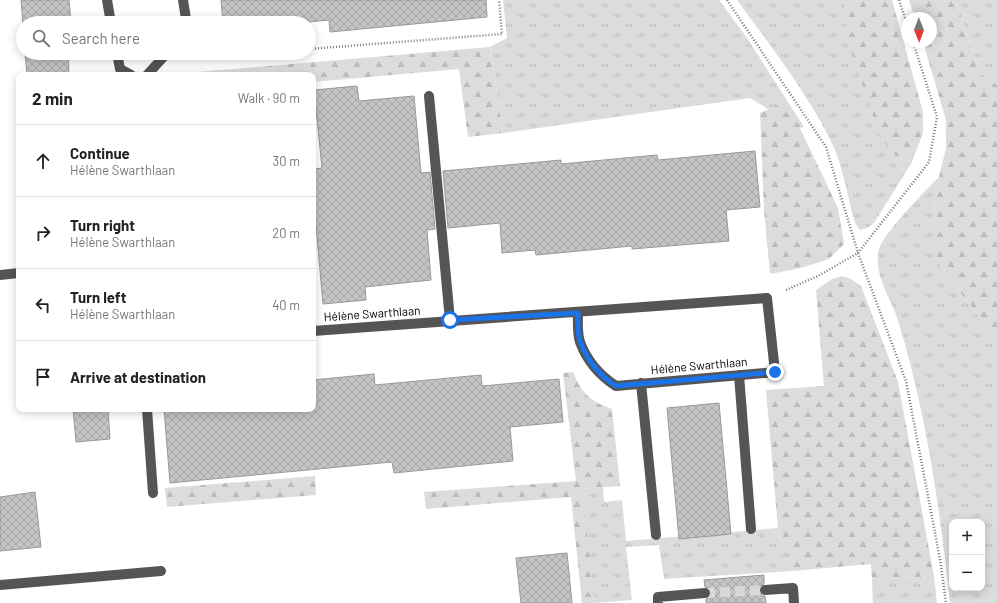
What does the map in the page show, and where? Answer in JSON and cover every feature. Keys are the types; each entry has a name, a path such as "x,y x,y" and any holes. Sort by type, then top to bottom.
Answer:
{"street":[{"path":"107,0 110,16"},
{"path":"183,0 186,16"},
{"path":"118,60 120,69 126,72"},
{"path":"150,72 161,60"},
{"path":"429,96 450,320"},
{"path":"0,275 16,273"},
{"name":"Hélène Swarthlaan","path":"316,331 450,320 578,313 767,298 775,372 616,386 601,376 591,362 580,340 578,313"},
{"path":"739,375 751,529"},
{"path":"641,383 656,535"},
{"path":"147,412 152,493"},
{"path":"0,585 161,571"},
{"path":"765,590 793,588 794,603"},
{"path":"658,603 658,597 705,593"}],"path":[{"path":"316,48 502,34 499,0"},
{"path":"727,0 826,148 858,253 906,381 940,559 946,603"},
{"path":"899,0 903,12"},
{"path":"767,298 818,276 858,253 930,162 937,117 915,48"}],"green space":[{"path":"503,0 719,0 747,38 804,127 786,132 768,109 750,98 503,133 490,47 507,38"},
{"path":"737,0 842,0 845,16 892,154 912,162 874,223 867,228 860,230 855,223 841,168 835,150 825,130 790,73"},
{"path":"842,0 892,0 901,33 901,48 905,48 923,112 923,133 912,162 892,154 879,133 848,42"},
{"path":"909,0 956,0 980,74 997,85 997,346 993,335 939,264 934,244 933,218 939,177 946,148 946,120 925,48 937,48 937,12 913,12"},
{"path":"956,0 997,0 997,85 980,74"},
{"path":"490,47 503,133 468,137 459,69 316,82 316,72 197,72"},
{"path":"787,101 838,208 844,244 829,259 801,268 770,274 764,210 760,113"},
{"path":"939,177 933,218 939,264 993,335 997,346 997,603 950,603 937,496 917,390 898,320 883,285 878,268 879,249 882,242 896,223"},
{"path":"842,276 851,279 861,286 898,382 934,576 872,580 871,564 792,571 778,528 766,390 824,386 816,290 832,279"},
{"path":"573,372 583,391 592,400 612,409 620,486 583,489 594,603 582,603 571,497 426,509 424,492 576,481 563,373"},
{"path":"315,476 316,495 167,507 165,488"},
{"path":"603,487 604,502 622,500 626,541 778,528 792,571 664,579 659,545 626,547 632,600 594,603 582,489"},
{"path":"934,576 937,603 873,603 872,580"}],"building":[{"path":"21,0 69,0 70,16 22,16"},
{"path":"221,0 486,0 487,17 330,32 329,20 316,21 316,16 222,16"},
{"path":"26,60 68,60 69,72 27,72"},
{"path":"357,86 359,101 414,96 421,173 430,172 435,229 427,230 431,280 365,287 366,300 323,304 316,226 316,169 322,168 316,110 316,90"},
{"path":"755,151 760,207 726,210 729,241 632,249 632,246 536,255 535,250 502,253 500,223 448,228 443,171 561,160 561,164 657,155 658,160"},
{"path":"374,374 375,385 481,375 482,386 559,379 563,422 510,427 513,461 394,473 392,462 170,483 164,412 316,412 316,380"},
{"path":"719,403 731,534 679,539 667,408"},
{"path":"73,412 108,412 110,439 76,442"},
{"path":"35,492 41,547 0,551 0,497"},
{"path":"567,553 572,603 521,603 516,558"},
{"path":"764,575 764,584 759,587 759,591 762,596 765,596 766,603 706,603 706,599 709,598 711,593 710,589 705,587 704,580"}],"tunnel":[{"path":"705,593 765,590"}],"route":[{"path":"450,320 578,313 580,340 591,362 601,376 616,386 775,372"}]}
